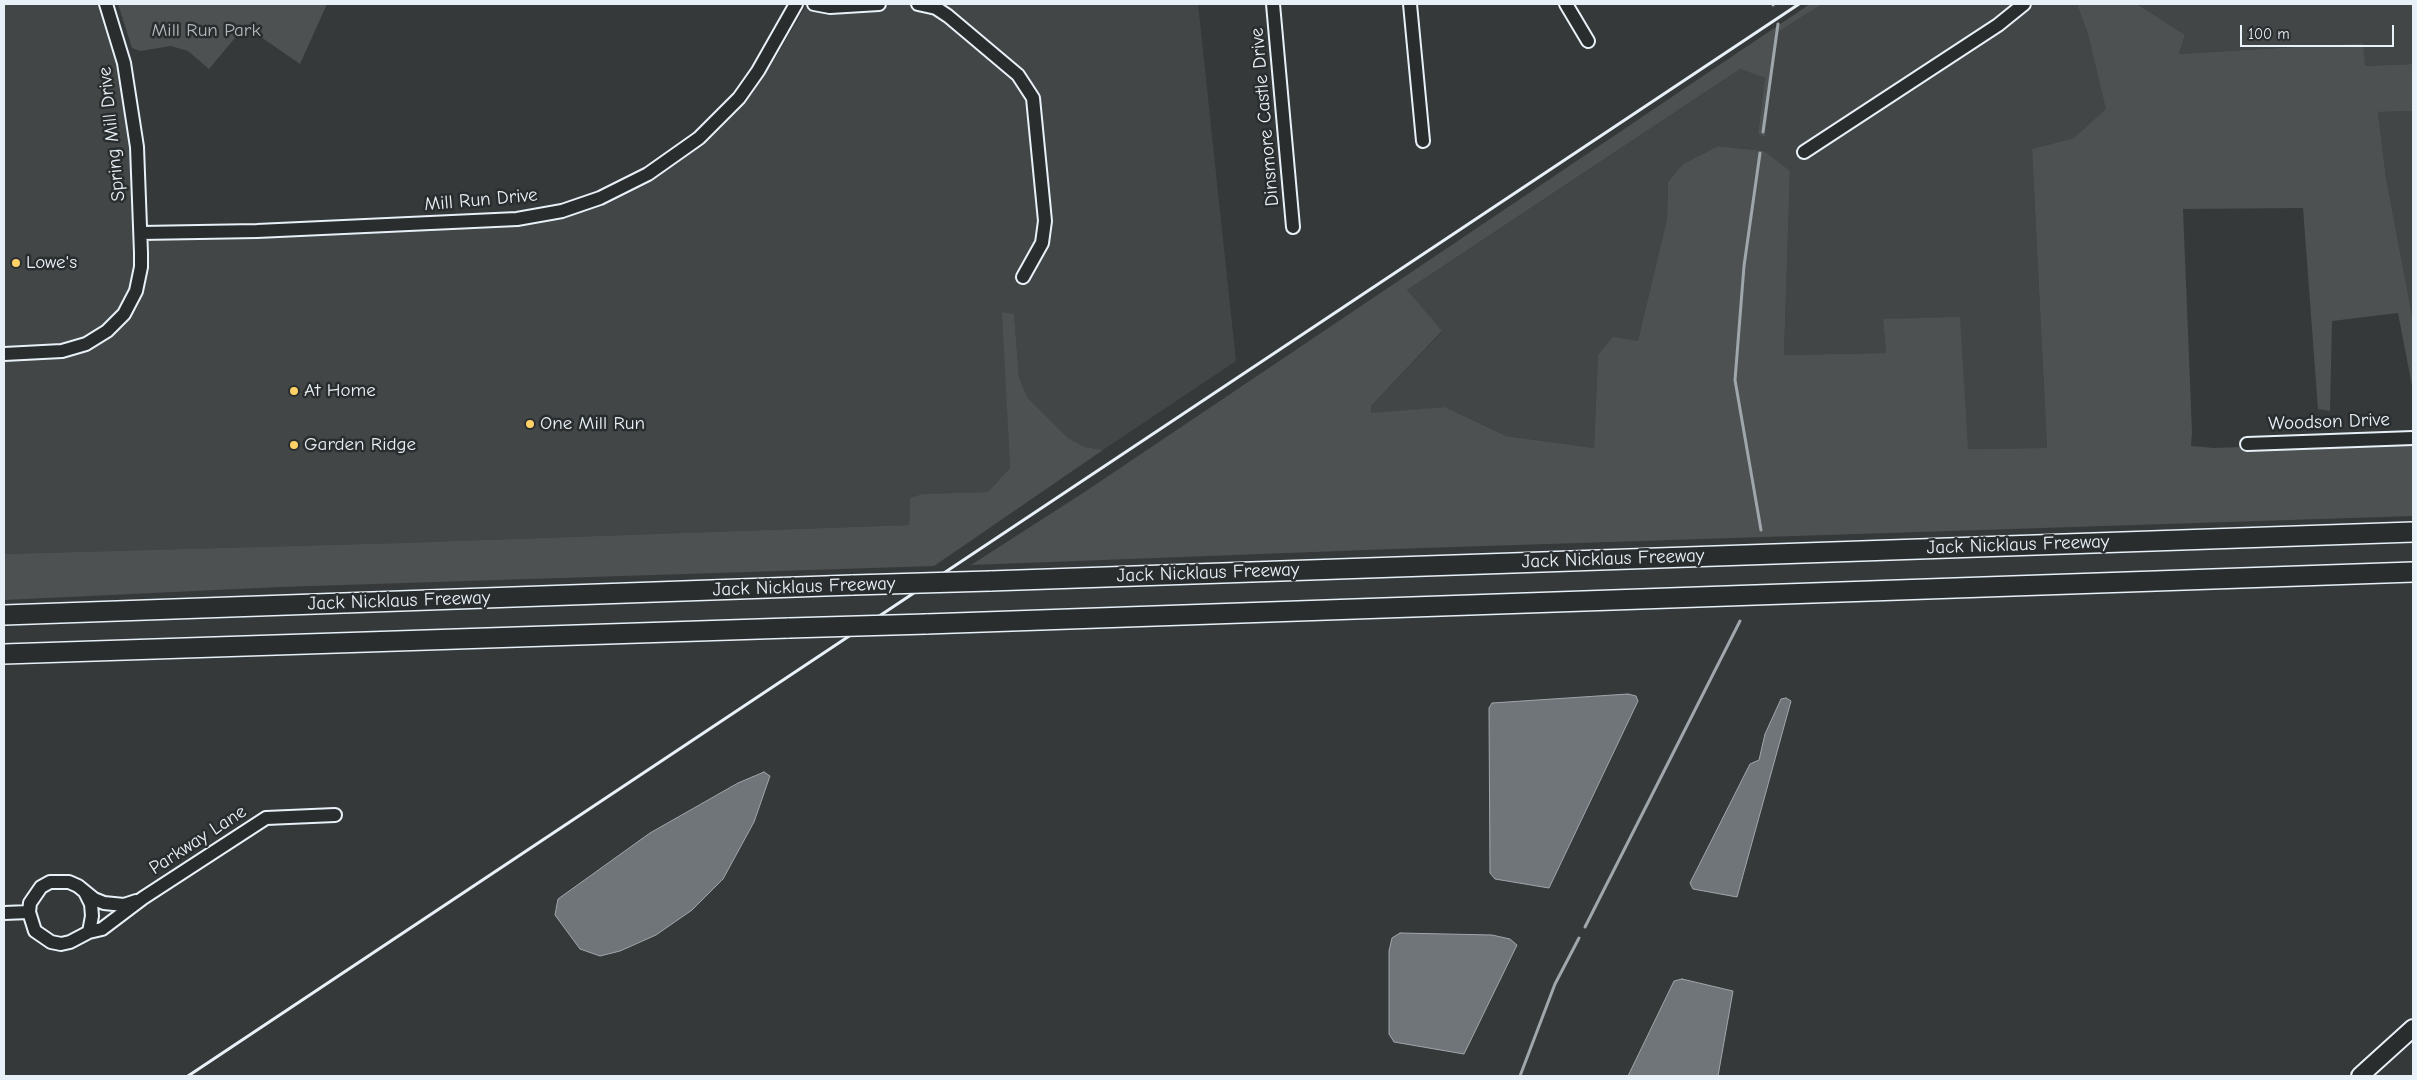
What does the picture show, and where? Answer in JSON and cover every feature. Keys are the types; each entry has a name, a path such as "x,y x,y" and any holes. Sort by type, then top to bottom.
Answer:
{"highway":[{"name":"Jack Nicklaus Freeway","path":"4,615 2413,532"},
{"path":"4,654 2413,572"}],"main road":[{"path":"2360,1076 2413,1028"}],"street":[{"name":"Spring Mill Drive","path":"4,354 62,351 86,344 107,331 124,314 136,291 141,267 137,147 129,86 118,41 106,4"},
{"name":"Mill Run Drive","path":"141,233 257,231 517,219 562,211 600,198 648,174 699,138 739,98 774,46 796,4"},
{"path":"814,4 830,7 879,4"},
{"path":"918,4 936,8 948,16 1018,75 1033,98 1045,221 1042,243 1023,278"},
{"name":"Dinsmore Castle Drive","path":"1274,4 1294,227"},
{"path":"1410,4 1423,141"},
{"path":"1566,4 1588,41"},
{"path":"1804,152 1998,25 2024,4"},
{"name":"Woodson Drive","path":"2247,444 2413,438"},
{"name":"Parkway Lane","path":"89,932 102,928 143,898 266,818 335,814"},
{"path":"50,882 69,882 85,892 91,904 92,916 89,932 70,942 51,942 35,931 29,912 34,894 50,882"},
{"name":"Parkway Lane","path":"85,892 94,899 111,904 124,905 143,898"},
{"path":"4,913 29,912"}],"shaded area":[{"path":"4,4 106,4 118,41 141,233 297,229 386,233 537,224 597,205 643,184 672,166 707,139 742,104 773,62 807,4 1198,4 1236,361 1103,450 1085,447 1068,438 1027,397 1019,377 1014,315 1003,312 1010,468 988,492 922,494 910,498 909,525 400,543 4,554"},
{"path":"1822,4 2077,4 2088,34 2107,109 2074,138 2032,149 2047,448 1968,449 1883,319 1886,353 1784,355 1790,172 1764,151 1718,146 1683,164 1668,182 1667,219 1638,342 1598,355 1594,448 1506,436 1445,407 1371,414 1371,406 1442,332 1407,290 1740,69 1765,78 1758,134 1765,136 1778,32"},
{"path":"2137,4 2413,4 2413,64 2365,66 2362,43 2179,54 2185,35"},
{"path":"2413,111 2413,321 2386,178 2378,112"},
{"path":"1628,694 1636,696 1638,701 1549,888 1495,879 1490,873 1489,708 1492,703"},
{"path":"1786,698 1791,701 1737,897 1693,889 1690,883 1750,764 1759,760 1765,734 1781,699"},
{"path":"764,772 770,776 754,822 723,879 692,910 656,935 620,951 600,956 580,949 555,915 558,899 650,833 738,783"},
{"path":"1400,933 1492,935 1510,939 1517,945 1464,1054 1394,1042 1389,1034 1389,951 1392,938"},
{"path":"1682,979 1733,991 1718,1076 1628,1076 1674,981"}],"green space":[{"name":"Mill Run Park","path":"118,4 327,4 300,64 245,26 209,69 188,51 171,46 140,51 132,48"},
{"path":"1810,4 1822,4 1778,32 1765,137 1758,134 1765,78 1740,69 1407,290 1442,331 1371,406 1371,413 1445,407 1506,436 1594,448 1598,355 1613,337 1638,341 1667,219 1668,182 1683,164 1718,146 1764,151 1790,171 1784,355 1886,353 1883,319 1960,317 1968,449 2047,448 2032,149 2074,138 2106,109 2088,34 2077,4 2137,4 2185,35 2179,54 2363,43 2365,66 2413,64 2413,111 2378,112 2386,178 2413,321 2413,391 2398,313 2332,321 2330,411 2318,409 2303,208 2183,209 2191,446 2214,448 2413,441 2413,516 1393,549 971,565 1083,493"},
{"path":"1002,312 1014,314 1019,377 1027,397 1068,438 1085,447 1103,450 934,566 280,587 4,600 4,554 400,543 909,525 910,498 922,494 988,492 1010,468"}],"waterway":[{"path":"1763,132 1778,24"},
{"path":"1760,153 1744,266 1735,380 1761,530"},
{"path":"1585,927 1740,621"},
{"path":"1520,1076 1555,984 1579,938"}],"railway":[{"path":"188,1076 1799,4"}],"place":[{"name":"Lowe's","path":"16,263"},
{"name":"At Home","path":"294,391"},
{"name":"One Mill Run","path":"530,424"},
{"name":"Garden Ridge","path":"294,445"}]}
